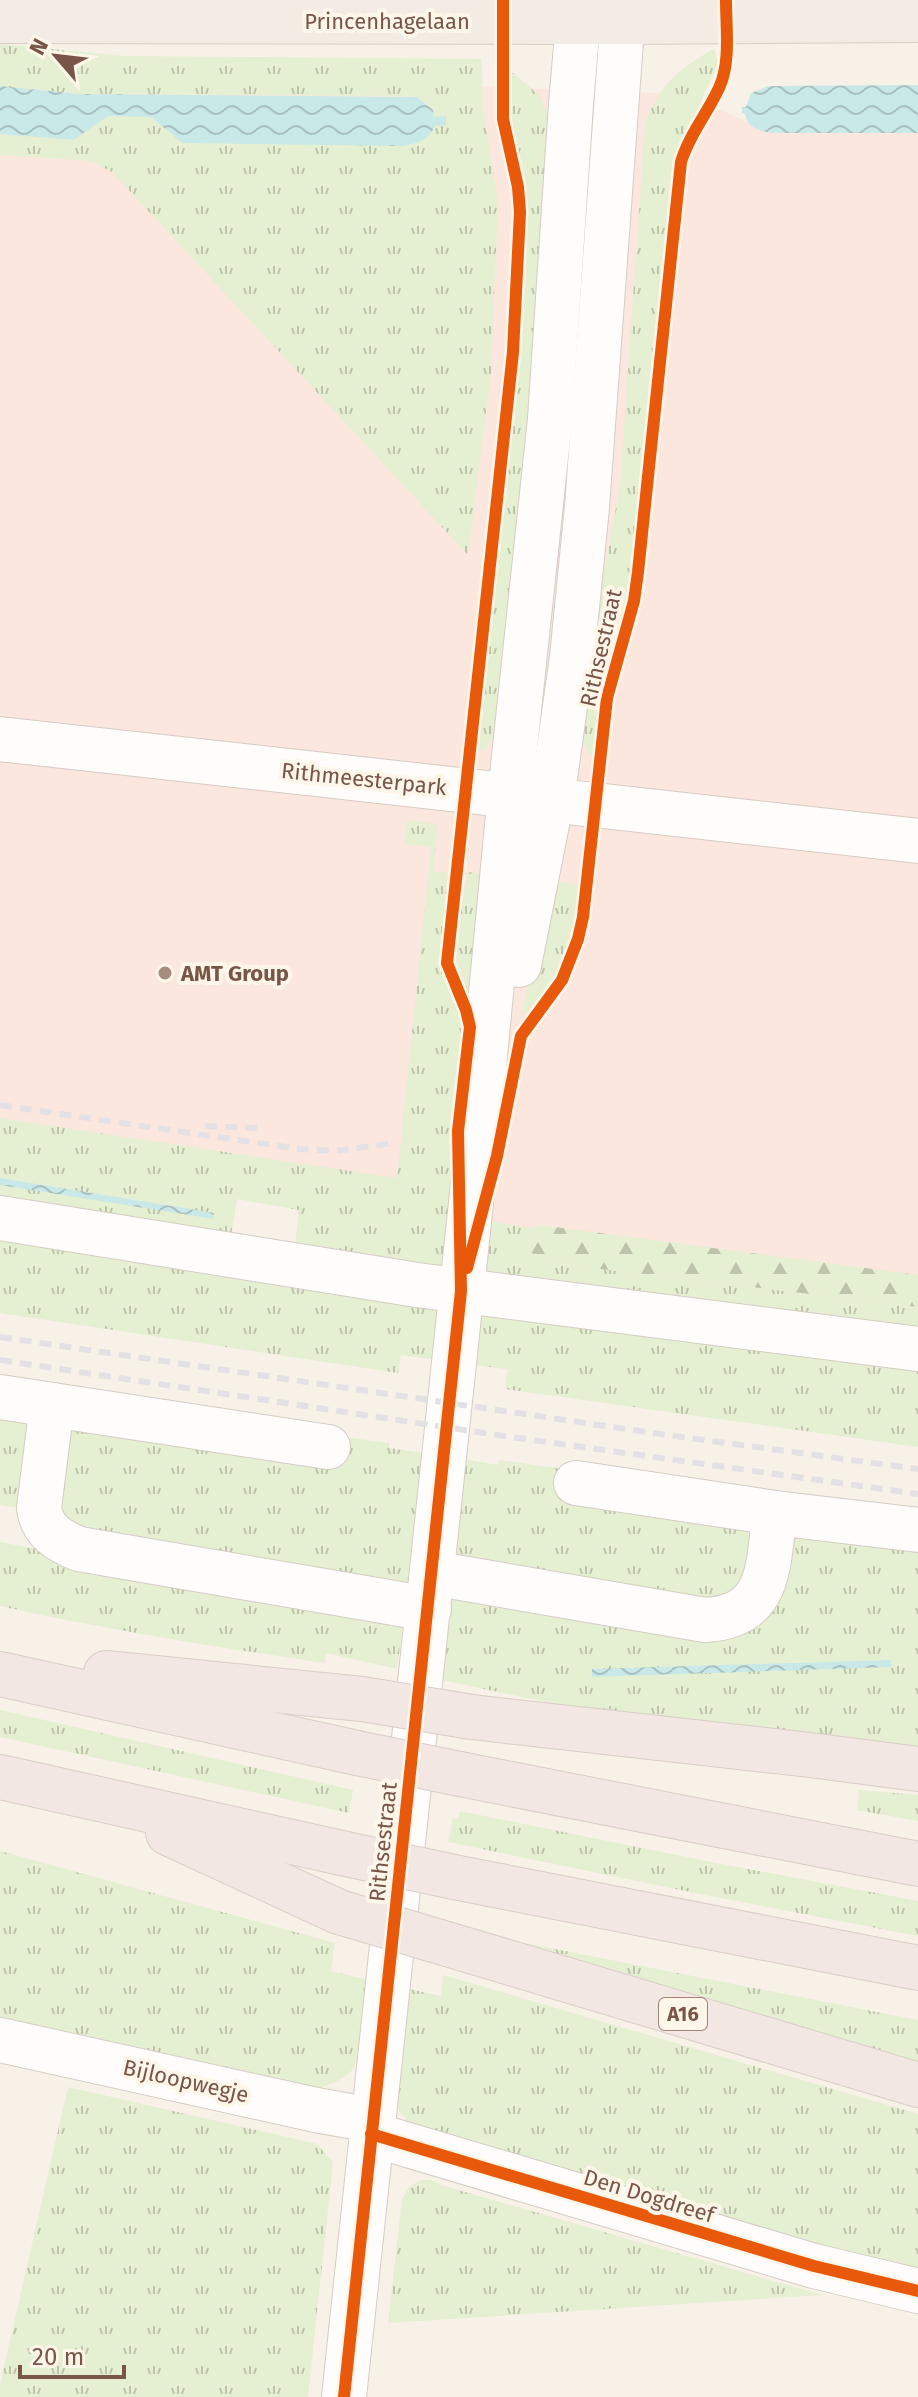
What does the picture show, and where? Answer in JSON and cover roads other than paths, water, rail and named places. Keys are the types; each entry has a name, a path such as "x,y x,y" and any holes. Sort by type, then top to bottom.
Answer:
{"highway":[{"path":"0,1662 362,1699 472,1717 918,1769"},
{"path":"0,1674 357,1753 918,1864"},
{"name":"A16","path":"0,1777 454,1877 918,1968"},
{"name":"A16","path":"89,1797 339,1912 918,2085"}],"main road":[{"name":"Princenhagelaan","path":"0,21 579,11 918,20"}],"street":[{"name":"Rithsestraat","path":"344,2397 471,1203 531,797 550,419 579,11"},
{"name":"Rithsestraat","path":"531,797 572,657 587,507 623,11"},
{"name":"Rithmeesterpark","path":"0,739 918,841"},
{"path":"0,1218 461,1291 918,1349"},
{"path":"0,1397 328,1447"},
{"path":"52,1405 39,1508 46,1528 66,1544 79,1549 705,1620 720,1619 738,1612 756,1599 765,1584 775,1513"},
{"path":"576,1483 775,1513 918,1530"},
{"name":"Bijloopwegje","path":"0,2040 301,2107 372,2127"},
{"name":"Den Dogdreef","path":"372,2127 814,2266 918,2291"}],"water":[{"path":"918,85 918,133 772,133 754,128 742,113 742,107 746,107 751,93 768,86"},
{"path":"0,86 79,94 417,97 433,110 434,117 446,116 446,125 435,126 422,140 403,146 182,143 151,117 108,116 74,140 0,134"},
{"path":"0,1178 214,1213 214,1219 0,1185"},
{"path":"891,1660 891,1667 592,1677 592,1669"}],"railway":[{"path":"0,1105 299,1149 335,1151 395,1143"},
{"path":"205,1126 257,1128"},
{"path":"0,1337 918,1469"},
{"path":"0,1360 504,1436 918,1494"}],"place":[{"name":"AMT Group","path":"165,973"}]}
